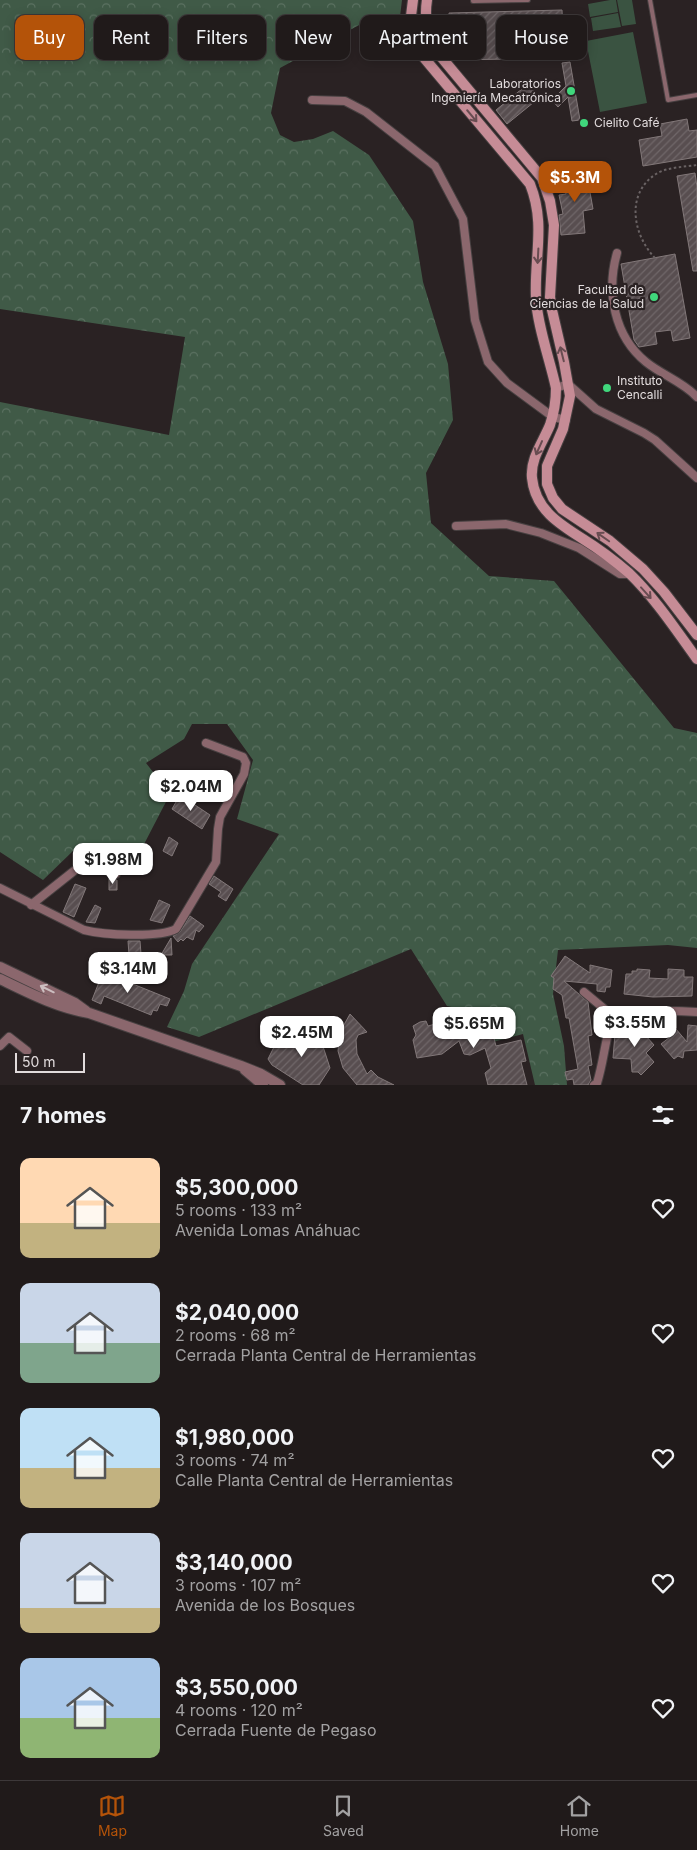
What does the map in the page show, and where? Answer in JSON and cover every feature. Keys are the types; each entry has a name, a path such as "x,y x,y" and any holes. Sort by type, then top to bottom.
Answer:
{"main road":[{"path":"413,0 411,16 414,34 425,59 530,184 534,193 540,226 536,298 556,388 553,417 533,462 532,479 537,497 546,512 559,524 630,574 653,600 697,659"},
{"path":"427,0 425,15 427,30 437,52 542,178 547,189 554,225 550,297 570,396 566,420 546,472 547,484 554,498 568,513 610,542 643,569 664,592 697,635"}],"street":[{"path":"312,100 345,101 366,112 435,166 463,218 476,320 488,362 506,383 553,417 566,420"},
{"path":"617,253 611,288 615,312 624,334 646,363 697,397"},
{"path":"556,388 568,384 596,409 655,440 697,478"},
{"path":"456,526 506,524 541,533 579,548 620,574 630,574"},
{"path":"0,888 84,930 124,935 169,933 176,929 216,862 220,817 244,774 246,763 243,757 206,743"},
{"path":"31,904 84,863 116,874"},
{"path":"0,967 75,1003 89,1013"},
{"path":"0,979 64,1008 89,1013 241,1066 261,1074 280,1085"},
{"path":"584,992 613,1016"},
{"path":"613,1016 660,1010 697,1012"},
{"path":"594,1085 597,1083 602,1066 608,1030 613,1016"},
{"path":"0,1046 9,1037 27,1051"},
{"path":"241,1066 262,1085"}],"lane":[{"path":"473,1 528,0"},
{"path":"650,0 668,100 697,95"}],"path":[{"path":"655,258 643,243 637,228 635,212 640,188 657,173 697,165"}],"green space":[{"path":"0,0 402,0 400,15 360,15 360,25 350,30 350,15 276,15 276,60 295,60 280,68 271,113 280,135 294,142 313,139 333,131 369,155 413,221 423,282 448,364 453,420 426,473 431,523 489,576 554,581 674,728 697,733 697,948 668,945 558,950 553,994 564,1046 567,1085 535,1085 523,1034 485,1044 474,1012 447,1006 411,949 199,1037 167,1027 184,991 192,964 279,834 237,819 253,760 227,724 192,724 184,739 146,763 170,794 141,850 119,860 73,851 43,880 0,852 0,402 169,435 185,337 0,309"},
{"path":"616,0 618,12 590,17 588,4"},
{"path":"617,0 632,0 636,24 622,26"},
{"path":"618,13 621,27 593,31 591,18"},
{"path":"633,32 647,103 600,112 587,41"}],"building":[{"path":"562,10 562,15 496,15 496,59 486,59 486,15 449,15 449,13"},
{"name":"Laboratorios Ingeniería Mecatrónica","path":"570,62 580,120 572,121 568,97 558,107 552,100 566,86 562,63"},
{"path":"528,84 539,98 507,124 496,110"},
{"path":"687,119 689,131 697,130 697,157 643,166 639,140 662,136 660,124"},
{"path":"586,170 593,209 583,211 585,233 561,235 559,215 563,214 559,195 566,194 562,174"},
{"path":"695,173 697,187 697,271 693,271 677,176"},
{"name":"Facultad de Ciencias de la Salud","path":"675,254 690,338 673,341 671,330 655,332 657,344 639,347 634,340 621,264"},
{"path":"180,795 210,815 202,829 172,809"},
{"path":"169,837 178,843 172,856 163,851"},
{"path":"214,876 233,889 226,901 218,896 221,892 209,884"},
{"path":"109,879 117,880 117,890 109,890"},
{"path":"75,884 86,888 74,917 63,912"},
{"path":"159,900 170,905 162,923 150,920"},
{"path":"95,905 101,908 95,923 86,922"},
{"path":"190,916 204,926 199,932 196,930 193,940 187,937 183,941 181,939 178,942 173,936 180,932"},
{"path":"171,938 172,955 161,955"},
{"path":"128,941 140,941 141,954 129,955"},
{"path":"565,956 590,973 590,965 612,970 610,987 606,987 605,992 597,991 597,984 564,981 588,1002 592,1035 588,1036 592,1065 588,1066 591,1080 588,1085 574,1085 573,1079 567,1080 565,1072 578,1069 569,1018 566,1018 562,995 553,989 554,978 551,976"},
{"path":"637,969 650,970 649,978 668,979 668,969 684,970 684,977 693,977 692,996 653,997 624,994 626,974 632,974 632,971 637,971"},
{"path":"103,972 170,999 167,1006 160,1004 157,1011 153,1010 151,1015 104,996 101,1004 92,1000"},
{"path":"350,1014 367,1032 358,1035 356,1040 357,1054 367,1074 371,1070 378,1077 394,1085 357,1085 343,1068 338,1051 340,1032"},
{"path":"646,1020 654,1028 646,1036 654,1045 646,1053 654,1062 641,1075 638,1072 632,1072 631,1059 613,1058 615,1034 632,1033 631,1030 637,1030"},
{"path":"426,1021 428,1026 446,1021 458,1030 490,1023 496,1046 521,1040 526,1061 521,1062 527,1085 488,1085 485,1073 491,1068 485,1048 470,1055 464,1054 459,1041 442,1054 417,1058 413,1040 416,1035 413,1026"},
{"path":"670,1022 687,1042 688,1025 697,1026 697,1050 684,1051 683,1058 678,1056 674,1059 661,1044 670,1037 663,1029"},
{"path":"317,1028 330,1068 319,1085 303,1085 272,1065 268,1059 277,1041"}],"place":[{"name":"Laboratorios Ingeniería Mecatrónica","path":"571,91"},
{"name":"Cielito Café","path":"584,123"},
{"name":"Facultad de Ciencias de la Salud","path":"654,297"},
{"name":"Instituto Cencalli","path":"607,388"}]}
